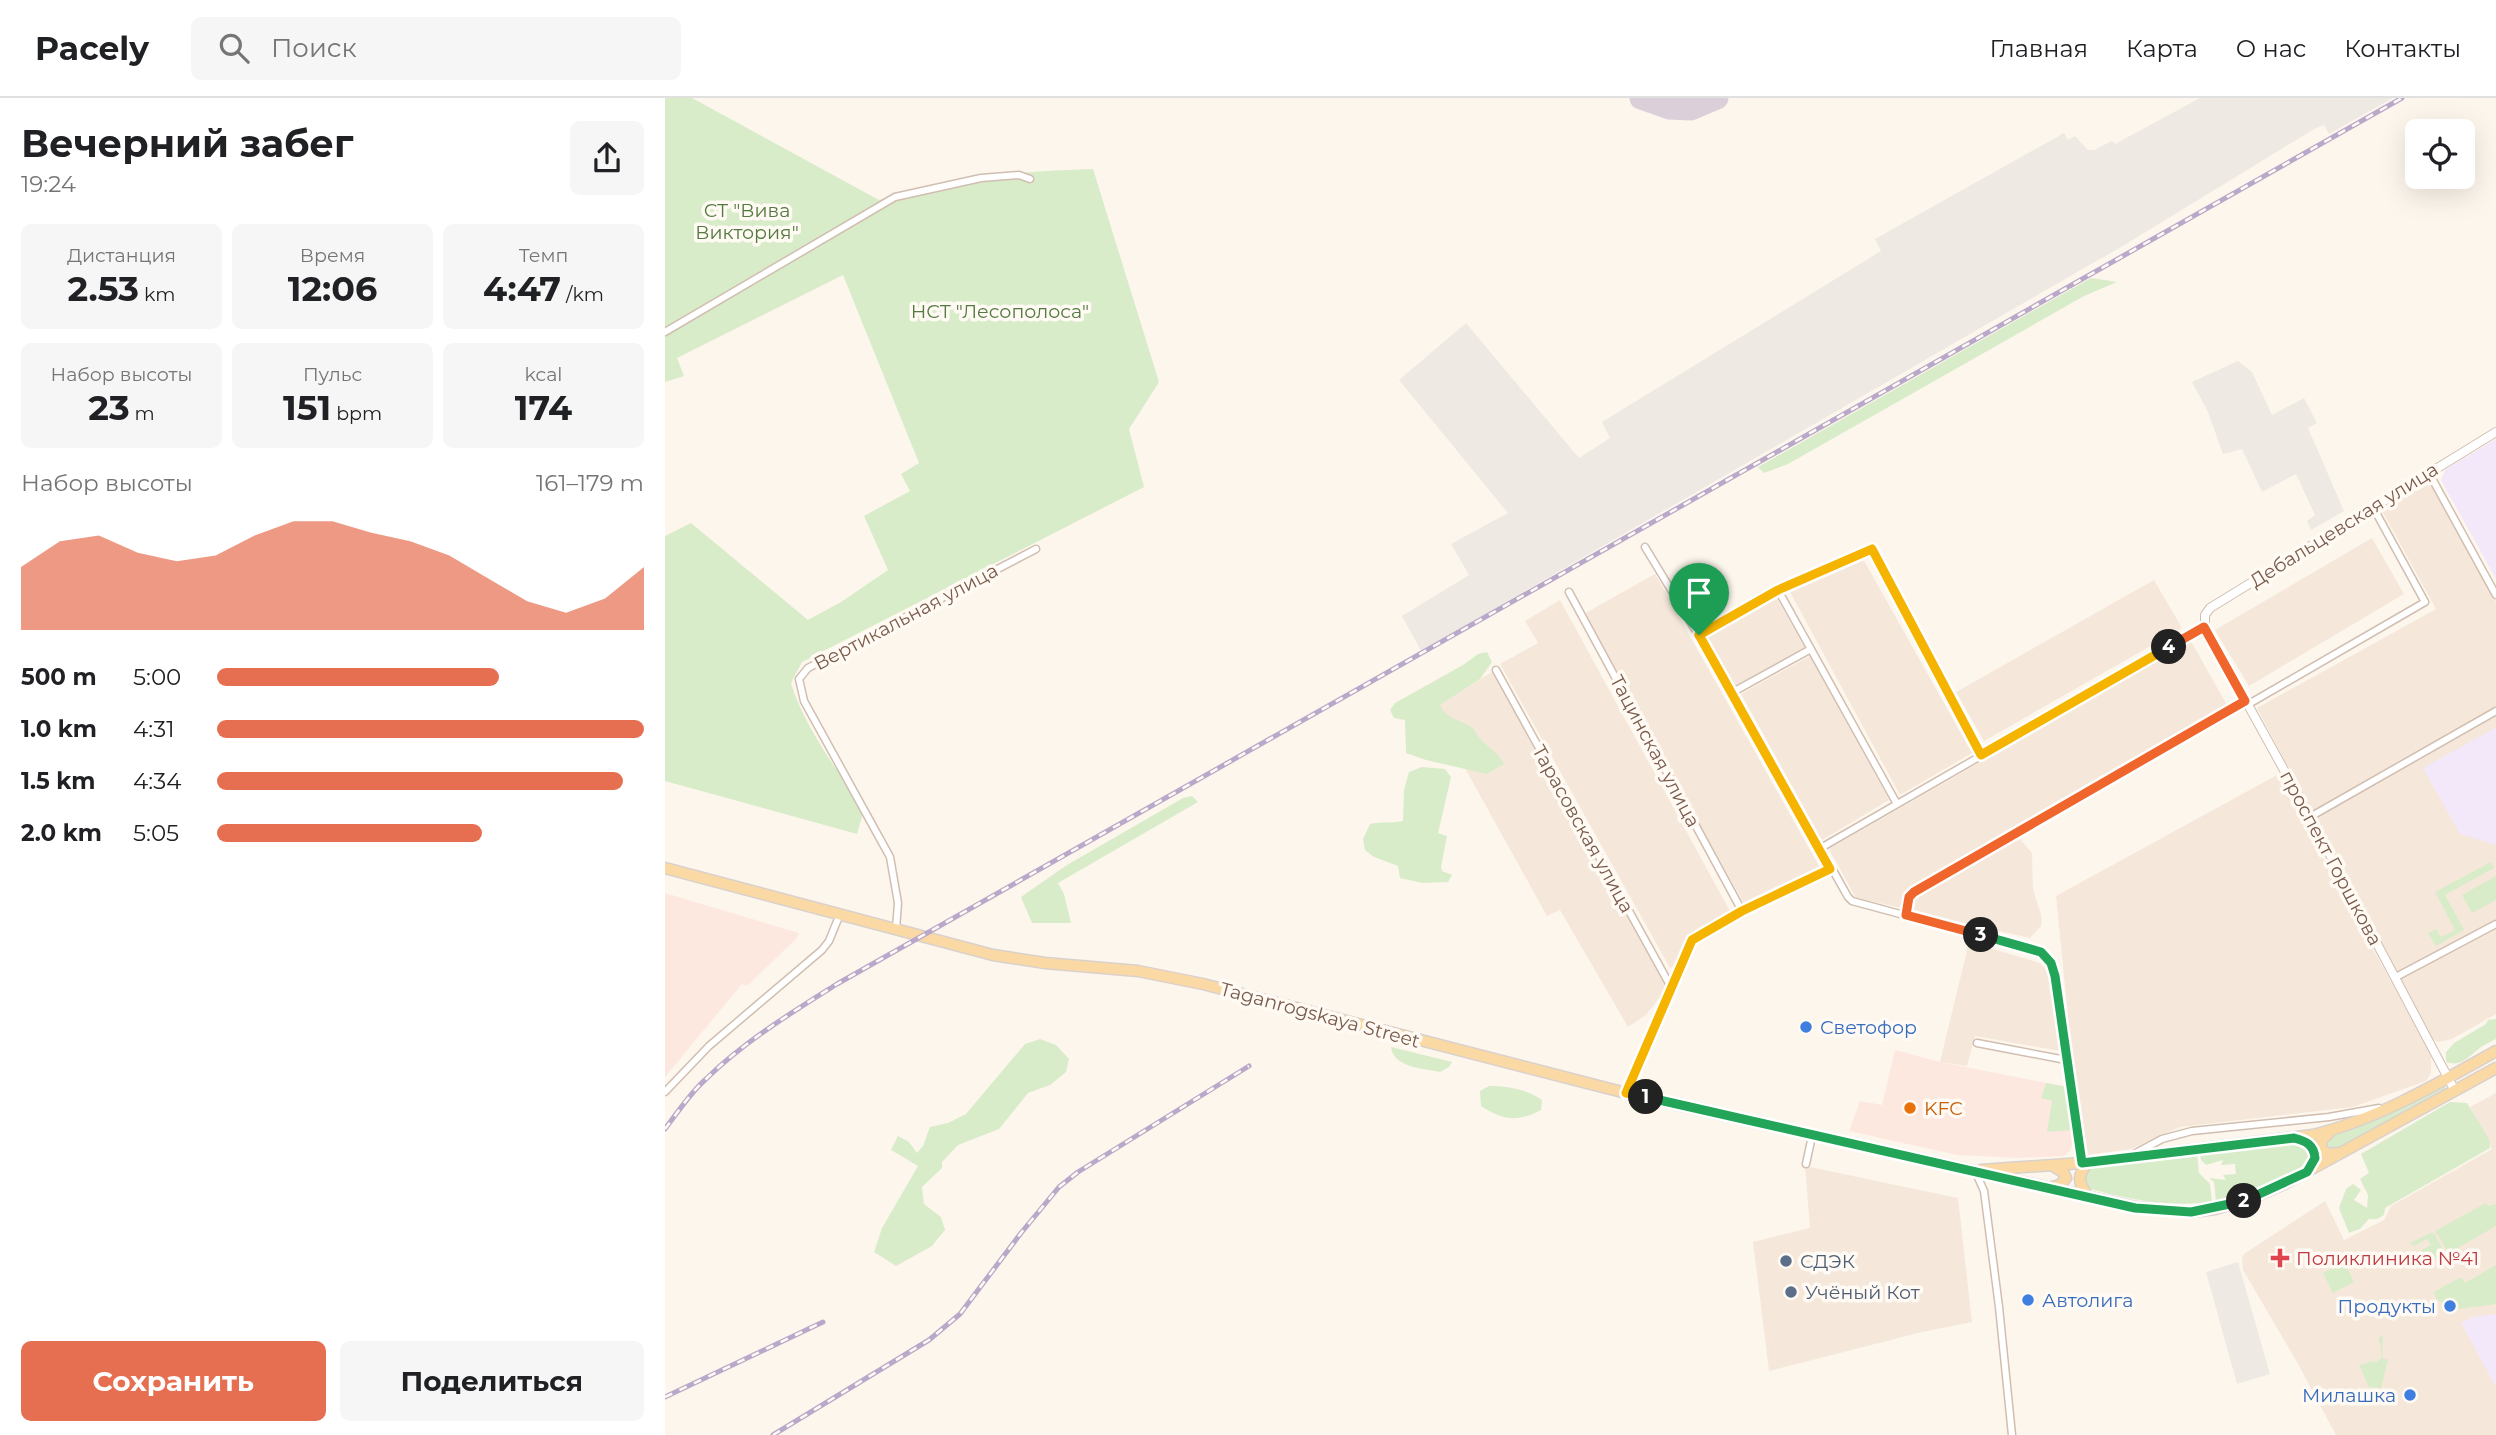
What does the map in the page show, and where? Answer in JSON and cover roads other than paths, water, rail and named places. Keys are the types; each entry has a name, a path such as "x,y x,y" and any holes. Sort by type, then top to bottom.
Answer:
{"main road":[{"name":"Taganrogskaya Street","path":"665,868 1001,957 1138,971 1203,984 1626,1093 2135,1208 2191,1212 2215,1209 2252,1198 2307,1172 2496,1068"},
{"path":"1975,1171 2085,1163 2294,1138 2331,1131 2448,1078 2496,1051"},
{"path":"2331,1131 2321,1140 2322,1150 2332,1154 2341,1153"},
{"path":"2294,1138 2309,1143 2313,1151 2314,1162 2307,1172"},
{"path":"2085,1163 2079,1184 2089,1197"},
{"path":"2049,1188 2060,1185 2066,1178 2063,1172 2052,1166"}],"street":[{"path":"665,332 895,197 981,178 1019,175 1030,179"},
{"name":"Дебальцевская улица","path":"2204,627 2205,615 2210,608 2496,432"},
{"path":"2429,473 2496,595"},
{"path":"1906,915 1909,897 1914,892 2425,602 2373,508"},
{"path":"1645,547 1733,692 1830,869 1852,901 2041,952 2051,963 2085,1163"},
{"name":"Вертикальная улица","path":"896,929 898,903 890,857 804,701 799,679 808,668 1036,549"},
{"path":"1699,635 1778,590 1872,549 1981,755"},
{"path":"1778,590 1897,804"},
{"name":"Тацинская улица","path":"1569,592 1742,911"},
{"path":"1819,849 2204,627"},
{"name":"проспект Горшкова","path":"2204,627 2310,817 2455,1091"},
{"path":"1733,692 1811,649"},
{"name":"Тарасовская улица","path":"1496,670 1671,987"},
{"path":"2310,817 2496,711"},
{"path":"1626,1093 1692,940 1742,911 1830,869"},
{"path":"665,1092 709,1046 822,950 829,941 840,914"},
{"path":"2396,978 2496,924"},
{"path":"1977,1043 2066,1060"},
{"path":"2126,1158 2162,1139 2192,1131 2329,1117 2392,1105"},
{"path":"1805,1164 1812,1136"},
{"path":"1975,1171 1984,1191 2013,1435"}],"railway":[{"path":"665,1129 695,1090 736,1052 837,984 2402,98"},
{"path":"773,1435 929,1340 960,1314 1059,1187 1078,1172 1249,1066"},
{"path":"665,1397 823,1322"}],"place":[{"name":"Светофор","path":"1806,1027"},
{"name":"KFC","path":"1910,1108"},
{"name":"Поликлиника №41","path":"2280,1258"},
{"name":"СДЭК","path":"1786,1261"},
{"name":"Учёный Кот","path":"1791,1292"},
{"name":"Автолига","path":"2028,1300"},
{"name":"Продукты","path":"2450,1306"},
{"name":"Милашка","path":"2410,1395"}],"park label":[{"name":"СТ \"Вива Виктория\"","path":"747,221"},
{"name":"НСТ \"Лесополоса\"","path":"1000,311"}]}
